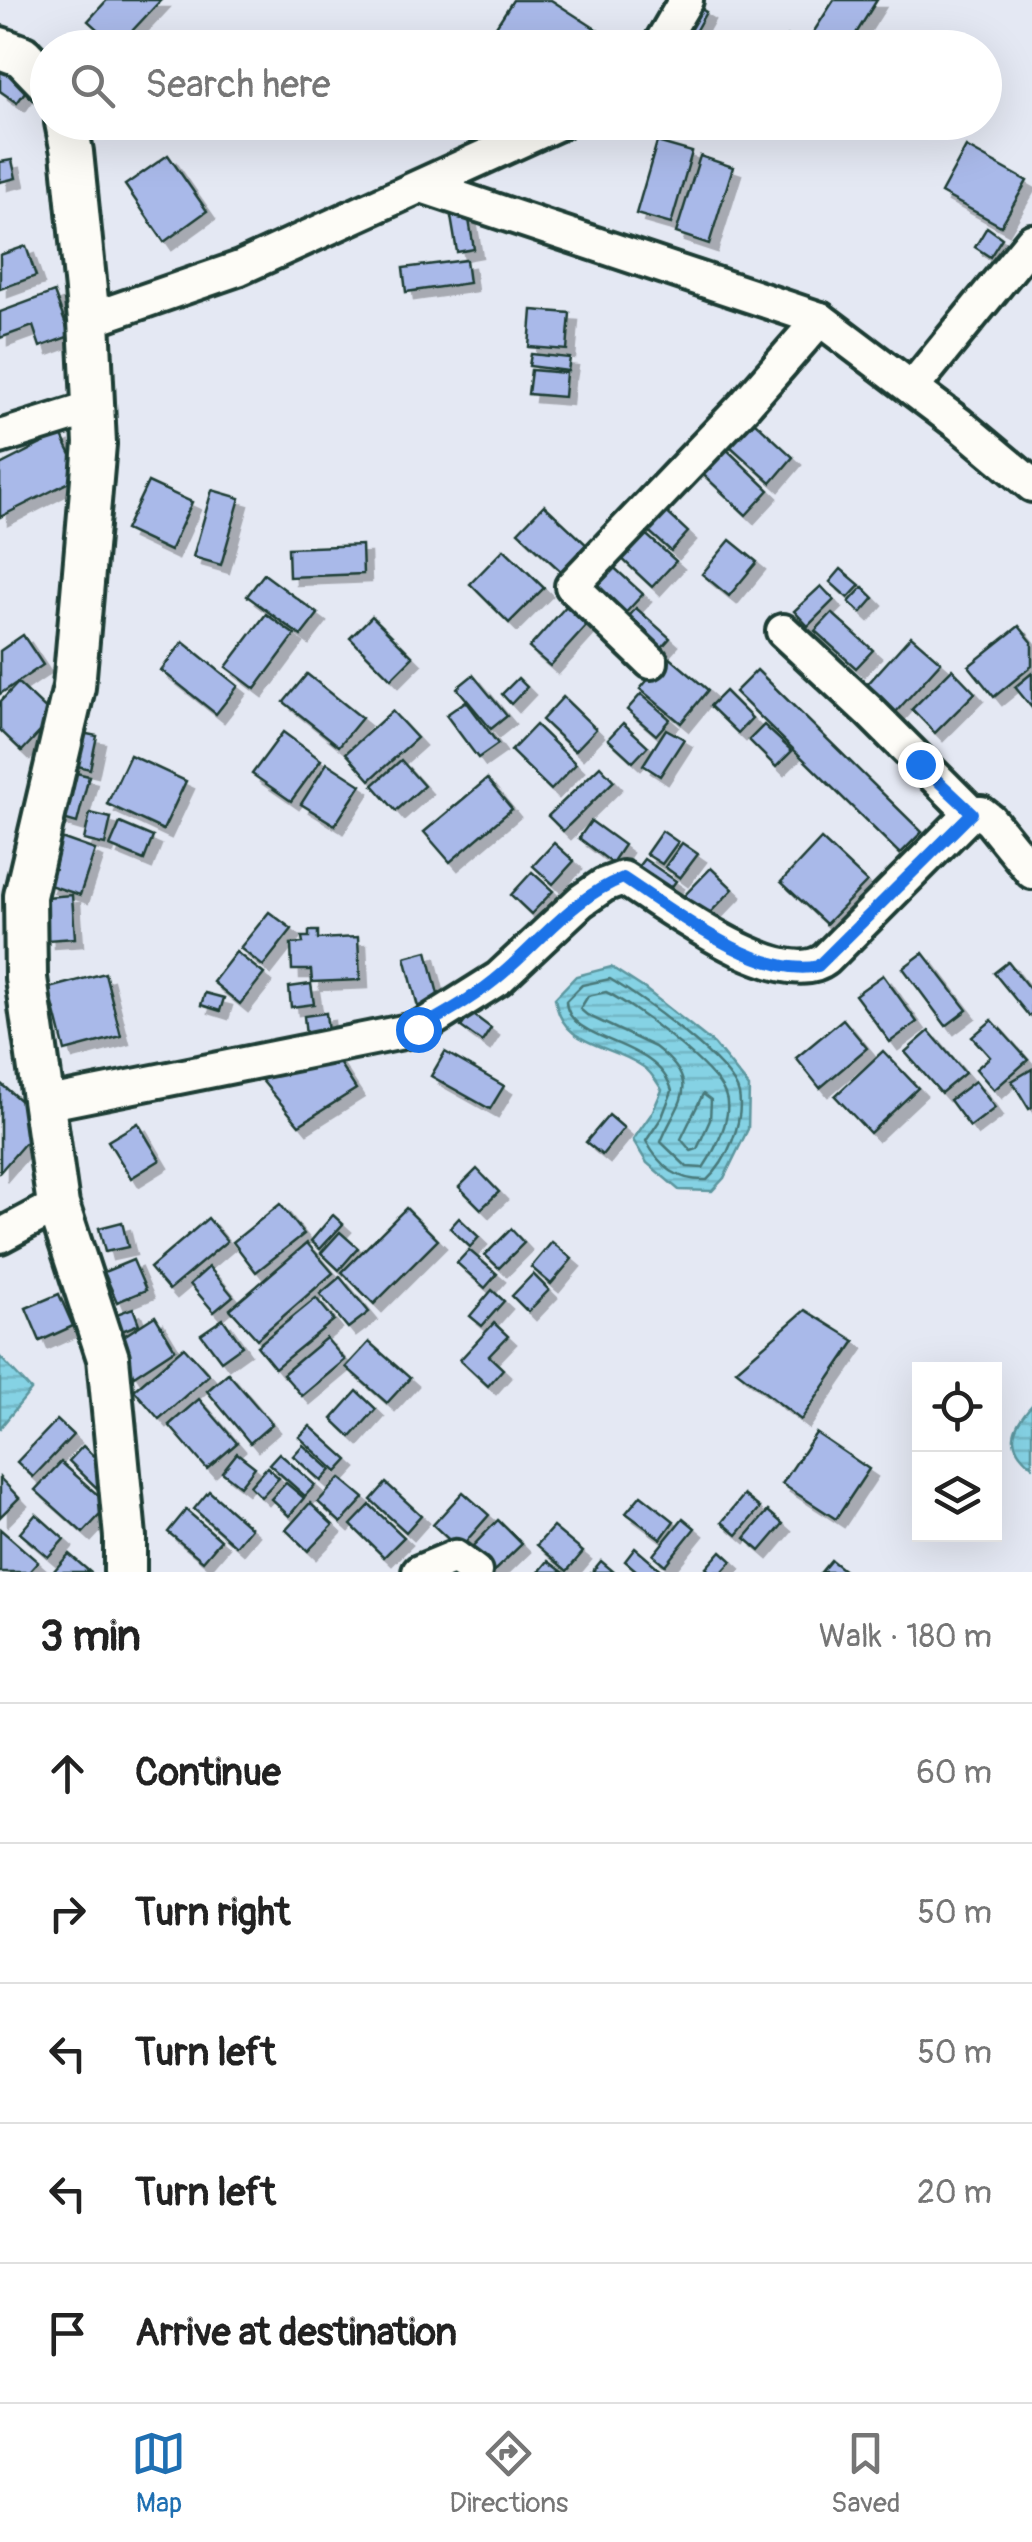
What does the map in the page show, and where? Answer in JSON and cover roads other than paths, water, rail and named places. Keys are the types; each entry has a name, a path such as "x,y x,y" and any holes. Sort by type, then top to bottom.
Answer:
{"street":[{"path":"668,30 686,0"},
{"path":"0,48 22,56 30,64"},
{"path":"70,140 89,320 95,444 74,688 25,896 26,978 58,1205 108,1358 133,1567"},
{"path":"89,320 240,268 523,140"},
{"path":"425,187 820,319 1032,485"},
{"path":"912,388 1032,241"},
{"path":"651,662 572,586 744,406 820,319"},
{"path":"0,437 93,408"},
{"path":"783,631 972,813 981,813 990,820 1032,872"},
{"path":"44,1104 418,1029 499,978 581,901 623,878 718,940 762,960 818,966 972,813"},
{"path":"0,1236 58,1205"},
{"path":"419,1572 455,1557 475,1572"}],"water":[{"path":"611,967 714,1044 749,1087 748,1129 724,1178 712,1191 679,1190 647,1163 633,1140 662,1090 645,1068 576,1035 559,1014 555,998 576,976"},
{"path":"0,1357 31,1390 0,1428"},
{"path":"1032,1405 1032,1466 1018,1451 1014,1437 1015,1429"}]}
